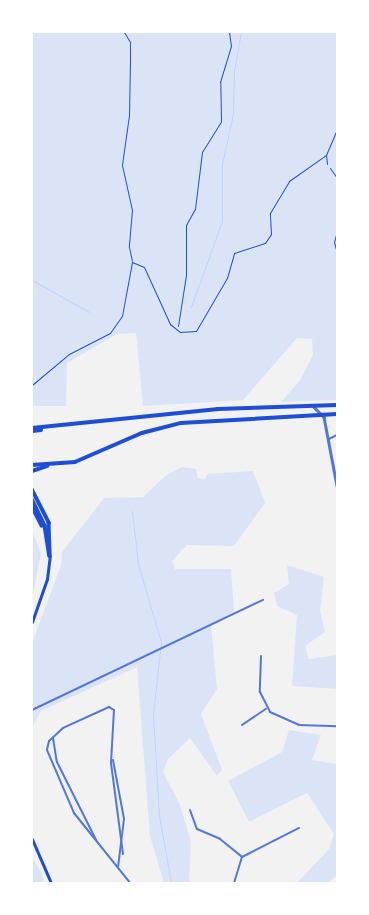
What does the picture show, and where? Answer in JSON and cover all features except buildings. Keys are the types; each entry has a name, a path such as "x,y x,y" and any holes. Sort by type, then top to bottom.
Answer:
{"highway":[{"path":"32,431 218,409 337,405"},
{"path":"32,471 48,466 75,462 142,433 181,423 337,414"},
{"path":"32,428 56,427"},
{"path":"32,465 48,466"},
{"path":"32,490 49,523 53,552 50,556"},
{"path":"32,499 45,526 50,556"},
{"path":"32,506 42,524 50,556"}],"main road":[{"path":"32,622 45,587 50,556"},
{"path":"32,839 51,883"}],"street":[{"path":"313,406 322,414 329,439 337,486"},
{"path":"329,439 337,435"},
{"path":"32,710 263,600"},
{"path":"261,656 260,692 266,709 288,722 337,726"},
{"path":"122,854 111,755 114,710 109,708 63,728 48,741 49,760 74,812 130,883"},
{"path":"242,725 266,709"},
{"path":"53,738 57,762 96,840"},
{"path":"111,755 124,819 122,854 118,867"},
{"path":"190,810 197,829 220,839 242,857"},
{"path":"234,883 242,857 299,828"}],"path":[{"path":"32,385 69,354 110,333 122,316 132,262 129,247 132,210 122,164 128,129 130,60 130,42 124,32"},
{"path":"229,32 231,46 220,82 221,122 202,152 195,209 186,225 186,274 178,327 180,332 196,331 227,278 234,253 264,243 271,234 270,213 289,181 326,155"},
{"path":"327,164 326,155 337,129"},
{"path":"330,168 337,178"},
{"path":"337,231 334,242 337,253"},
{"path":"132,262 144,267 170,324 178,327"}],"shaded area":[{"path":"32,32 337,32 337,400 281,402 300,380 313,355 312,339 297,338 243,400 143,406 136,333 117,334 67,363 66,406 32,406"},
{"path":"182,467 196,469 198,478 205,479 207,474 253,471 265,503 234,546 187,545 172,561 175,569 231,569 234,612 211,624 217,689 201,714 222,770 217,776 190,738 168,759 163,772 180,805 191,841 189,883 164,883 150,836 137,667 41,711 32,728 32,643 61,565 62,552 104,498 143,497 165,476"},
{"path":"32,531 41,553 32,600"},
{"path":"287,565 324,577 320,611 325,632 305,646 309,659 337,655 337,689 292,686 297,615 277,606 274,593 289,584"},
{"path":"289,730 321,735 312,760 337,764 337,876 327,883 297,883 329,849 334,834 307,793 249,822 228,781 282,752"},
{"path":"32,857 41,872 44,883 32,883"}],"waterway":[{"path":"191,307 222,221 222,164 233,114 234,71 241,32"},
{"path":"32,280 89,312"},
{"path":"132,511 138,564 161,642 153,715 159,816 171,883"}]}
